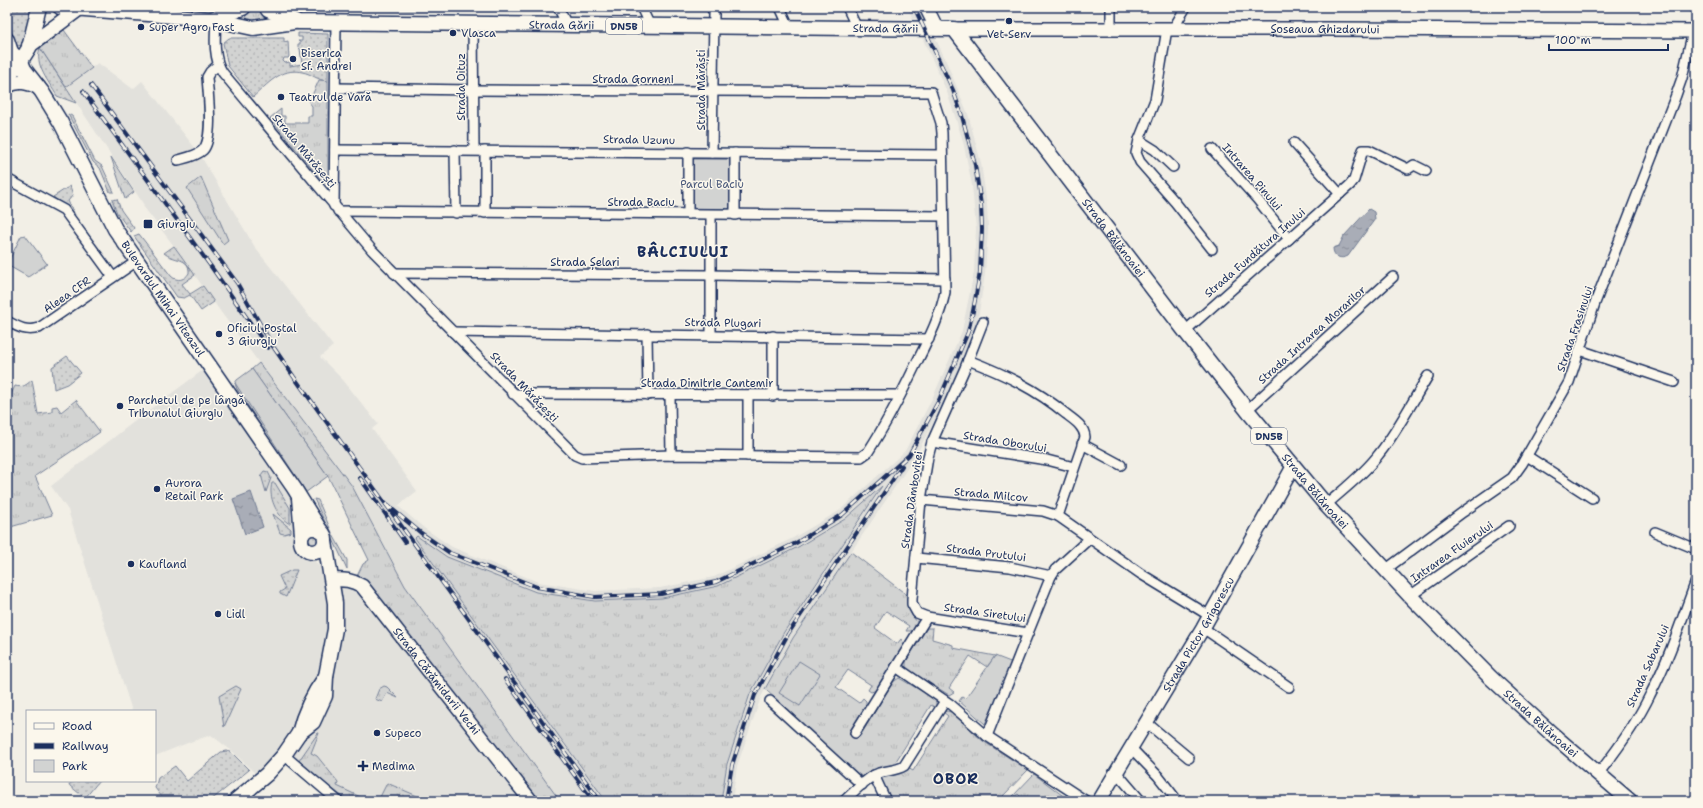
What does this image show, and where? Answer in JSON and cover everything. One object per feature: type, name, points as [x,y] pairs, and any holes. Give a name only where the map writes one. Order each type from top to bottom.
[{"type":"main road","points":[[7,80],[19,59],[25,55],[29,47],[39,7]]},
{"type":"main road","name":"DN5B","points":[[60,7],[122,9],[255,26],[294,22]]},
{"type":"main road","name":"DN5B","points":[[214,20],[243,7]]},
{"type":"main road","name":"DN5B","points":[[243,7],[241,15],[242,19],[255,26]]},
{"type":"main road","points":[[926,7],[937,29]]},
{"type":"main road","points":[[29,47],[80,8]]},
{"type":"main road","name":"DN5B","points":[[255,26],[267,20],[267,9]]},
{"type":"main road","name":"Strada Gării","points":[[267,9],[294,22],[954,29]]},
{"type":"main road","name":"Șoseaua Ghizdarului","points":[[954,29],[1694,31]]},
{"type":"main road","name":"Strada Bălănoaiei","points":[[954,29],[1185,331],[1247,410],[1326,505],[1410,596],[1517,702],[1630,801]]},
{"type":"main road","points":[[7,68],[10,56],[8,43]]},
{"type":"main road","name":"Bulevardul Mihai Viteazul","points":[[8,43],[12,54],[19,59],[24,70],[40,90],[81,161],[115,229],[299,496],[323,536],[335,603],[335,629],[326,676],[316,690],[302,716],[299,733],[284,755],[267,774],[235,801]]},
{"type":"main road","name":"Bulevardul Mihai Viteazul","points":[[29,47],[40,90]]},
{"type":"main road","points":[[7,86],[11,83],[22,81],[40,90]]},
{"type":"main road","name":"Strada Pictor Grigorescu","points":[[1099,801],[1210,616],[1293,466]]},
{"type":"main road","points":[[299,496],[301,539],[303,546],[332,580]]},
{"type":"main road","points":[[302,535],[311,529],[323,536],[319,551],[309,552]]},
{"type":"main road","name":"Strada Cărămidarii Vechi","points":[[332,580],[345,579],[356,582],[362,586],[418,655],[530,801]]},
{"type":"street","points":[[558,7],[566,25]]},
{"type":"street","points":[[642,7],[650,26]]},
{"type":"street","name":"Strada Mărăști","points":[[711,7],[714,13],[712,153]]},
{"type":"street","points":[[780,7],[789,27]]},
{"type":"street","points":[[847,7],[857,28]]},
{"type":"street","points":[[1111,7],[1111,30]]},
{"type":"street","points":[[1186,7],[1170,29],[1155,100],[1136,150],[1137,158],[1140,162],[1175,202],[1212,249]]},
{"type":"street","name":"Strada Mărășești","points":[[214,20],[218,65],[222,73],[372,250],[571,453],[578,457],[671,455],[861,457],[865,455],[871,447],[900,396],[928,339]]},
{"type":"street","points":[[336,22],[336,209]]},
{"type":"street","name":"Strada Oituz","points":[[473,23],[474,150]]},
{"type":"street","name":"Strada Frasinului","points":[[1385,570],[1463,512],[1512,478],[1527,456],[1569,382],[1625,224],[1682,78],[1694,31]]},
{"type":"street","points":[[178,160],[194,156],[201,152],[208,141],[207,77],[218,65]]},
{"type":"street","name":"Strada Gorneni","points":[[336,88],[931,92],[941,122],[942,155]]},
{"type":"street","points":[[1139,140],[1155,150],[1173,167]]},
{"type":"street","points":[[1294,143],[1340,194]]},
{"type":"street","name":"Intrarea Pinului","points":[[1212,148],[1257,199],[1289,239]]},
{"type":"street","name":"Strada Uzunu","points":[[335,150],[942,155]]},
{"type":"street","points":[[455,150],[456,213]]},
{"type":"street","name":"Strada Fundătura Inului","points":[[1185,331],[1350,185],[1354,180],[1362,152],[1368,150],[1408,169],[1414,165],[1426,170]]},
{"type":"street","points":[[485,151],[485,213]]},
{"type":"street","points":[[688,152],[688,214]]},
{"type":"street","points":[[735,153],[735,215]]},
{"type":"street","points":[[928,339],[943,304],[945,292],[942,155]]},
{"type":"street","points":[[7,180],[64,210],[113,277]]},
{"type":"street","name":"Strada Baciu","points":[[336,209],[456,213],[943,216]]},
{"type":"street","points":[[710,335],[711,215]]},
{"type":"street","name":"Aleea CFR","points":[[7,321],[24,330],[31,331],[40,328],[137,261]]},
{"type":"street","name":"Strada Șelari","points":[[394,272],[945,279]]},
{"type":"street","name":"Strada Intrarea Morarilor","points":[[1247,410],[1393,277]]},
{"type":"street","name":"Strada Dâmboviței","points":[[927,617],[917,613],[912,604],[921,500],[926,468],[932,442],[983,322]]},
{"type":"street","name":"Strada Plugari","points":[[453,332],[928,339]]},
{"type":"street","points":[[648,334],[648,395]]},
{"type":"street","points":[[773,336],[773,396]]},
{"type":"street","points":[[1580,350],[1674,382]]},
{"type":"street","points":[[968,360],[1021,382],[1058,407],[1082,428],[1085,437],[1058,516],[1141,574],[1210,616]]},
{"type":"street","points":[[1326,505],[1379,455],[1428,376]]},
{"type":"street","name":"Strada Dimitrie Cantemir","points":[[513,394],[900,396]]},
{"type":"street","points":[[670,396],[671,455]]},
{"type":"street","points":[[748,396],[748,456]]},
{"type":"street","name":"Strada Oborului","points":[[932,442],[1041,459],[1074,467]]},
{"type":"street","points":[[1082,444],[1121,465]]},
{"type":"street","points":[[1527,456],[1592,498]]},
{"type":"street","name":"Strada Milcov","points":[[921,500],[1043,512],[1058,516]]},
{"type":"street","name":"Intrarea Fluierului","points":[[1410,596],[1509,526]]},
{"type":"street","points":[[1655,532],[1696,549]]},
{"type":"street","points":[[1051,576],[1055,570],[1089,539]]},
{"type":"street","name":"Strada Prutului","points":[[916,558],[1010,567],[1051,576]]},
{"type":"street","name":"Strada Siretului","points":[[927,617],[1028,633],[1051,576]]},
{"type":"street","name":"Strada Sabarului","points":[[1598,774],[1624,740],[1651,694],[1670,651],[1696,581]]},
{"type":"street","points":[[855,733],[927,617]]},
{"type":"street","points":[[1203,628],[1289,687]]},
{"type":"street","points":[[986,736],[1028,633]]},
{"type":"street","points":[[896,668],[946,701],[986,736],[1086,801]]},
{"type":"street","points":[[770,701],[862,785]]},
{"type":"street","points":[[844,801],[874,776],[881,772],[898,770],[904,766],[946,701]]},
{"type":"street","points":[[1147,723],[1189,758]]},
{"type":"street","points":[[1131,748],[1158,776],[1176,799]]},
{"type":"street","points":[[284,755],[338,801]]},
{"type":"street","points":[[1116,772],[1141,801]]},
{"type":"street","points":[[874,776],[886,801]]},
{"type":"shaded area","points":[[907,7],[921,7],[927,19],[913,19]]},
{"type":"shaded area","points":[[921,35],[934,35],[968,114],[981,163],[987,205],[988,229],[985,274],[974,333],[944,402],[915,457],[793,638],[761,697],[737,766],[732,801],[560,801],[405,586],[352,486],[143,206],[144,205],[66,87],[98,63],[133,89],[142,81],[199,153],[256,249],[333,346],[320,357],[343,380],[378,424],[372,429],[417,491],[398,506],[424,528],[452,547],[538,582],[595,591],[660,588],[714,577],[793,538],[839,511],[905,451],[933,397],[962,331],[974,272],[976,229],[972,185],[963,141],[947,92]]},
{"type":"shaded area","points":[[210,365],[298,496],[302,547],[332,580],[350,580],[531,801],[338,801],[284,755],[260,778],[232,751],[211,735],[156,756],[156,710],[132,710],[68,510],[51,486]]},
{"type":"green space","points":[[255,5],[261,8],[264,14],[261,20],[255,23],[249,20],[246,14],[249,8]]},
{"type":"green space","points":[[7,7],[34,7],[23,45],[17,46],[14,42]]},
{"type":"green space","points":[[280,7],[554,7],[556,11],[343,9]]},
{"type":"green space","points":[[64,30],[92,68],[66,87],[40,48]]},
{"type":"green space","points":[[298,33],[328,34],[328,81],[302,72],[287,72],[269,82],[253,97],[228,66],[223,43],[229,38],[284,38],[284,42],[288,41],[289,58],[284,58],[283,61],[285,63],[290,62],[290,66],[302,64],[300,49],[298,47],[300,42],[298,41],[302,41],[302,37],[298,37]]},
{"type":"green space","points":[[40,48],[76,103],[57,96],[43,73],[39,61]]},
{"type":"green space","points":[[319,80],[328,81],[328,181],[323,182],[270,118],[281,109],[281,116],[285,116],[285,123],[308,123],[308,116],[312,116],[312,106],[309,102]]},
{"type":"green space","points":[[68,114],[72,116],[95,161],[102,166],[114,192],[110,192],[100,168],[93,162]]},
{"type":"green space","points":[[111,157],[134,192],[125,199]]},
{"type":"green space","name":"Parcul Baciu","points":[[693,159],[731,159],[731,209],[693,209]]},
{"type":"green space","points":[[201,177],[228,240],[223,244],[187,188]]},
{"type":"green space","points":[[70,186],[73,195],[68,201],[75,215],[53,197]]},
{"type":"green space","points":[[117,199],[121,210],[134,228],[131,232],[117,213],[112,200]]},
{"type":"green space","points":[[139,234],[171,276],[178,280],[185,277],[189,273],[189,268],[184,262],[164,253],[174,246],[195,275],[182,284],[190,294],[203,286],[214,302],[201,311],[190,295],[184,298],[177,297],[134,236]]},
{"type":"green space","points":[[25,235],[47,264],[28,277],[7,265],[21,236]]},
{"type":"green space","points":[[67,356],[81,373],[67,384],[54,389],[52,367]]},
{"type":"green space","points":[[259,363],[352,486],[405,586],[560,801],[540,801],[368,585],[357,576],[363,564],[369,560],[328,476],[252,369]]},
{"type":"green space","points":[[252,369],[328,476],[305,493],[237,389],[235,383],[237,380]]},
{"type":"green space","points":[[32,380],[38,414],[52,412],[52,407],[57,406],[61,412],[76,400],[100,432],[35,476],[52,515],[7,528],[7,403],[15,386],[24,386]]},
{"type":"green space","points":[[235,383],[306,492],[305,493],[237,389]]},
{"type":"green space","points":[[264,471],[268,472],[271,478],[266,492],[261,475]]},
{"type":"green space","points":[[272,483],[275,483],[290,508],[290,523],[288,523],[280,515],[274,505],[271,494]]},
{"type":"green space","points":[[882,486],[784,632],[750,694],[727,764],[721,801],[606,801],[415,538],[417,536],[447,557],[536,592],[595,601],[662,598],[718,586],[798,547],[845,519]]},
{"type":"green space","points":[[314,499],[318,500],[332,533],[347,560],[347,569]]},
{"type":"green space","points":[[273,514],[291,529],[291,532],[284,534],[280,533]]},
{"type":"green space","points":[[313,534],[317,536],[319,540],[317,544],[313,546],[309,544],[307,540],[309,536]]},
{"type":"green space","points":[[851,552],[907,595],[910,611],[919,624],[914,631],[906,631],[909,626],[886,611],[875,628],[897,644],[901,639],[905,645],[877,690],[871,692],[868,690],[871,685],[848,670],[836,687],[859,703],[863,698],[866,701],[866,705],[851,730],[860,736],[893,682],[899,678],[936,700],[936,708],[931,705],[896,761],[900,764],[862,780],[765,689],[793,638]]},
{"type":"green space","points":[[292,570],[297,570],[286,597],[280,594],[280,592],[285,589],[279,576]]},
{"type":"green space","points":[[927,628],[933,628],[932,639],[953,645],[953,648],[995,656],[987,667],[970,656],[949,688],[954,692],[949,695],[906,667],[906,661]]},
{"type":"green space","points":[[995,656],[1013,663],[985,724],[959,701],[962,697],[965,699]]},
{"type":"green space","points":[[799,661],[820,674],[800,706],[779,693]]},
{"type":"green space","points":[[236,686],[241,689],[224,727],[219,696]]},
{"type":"green space","points":[[384,686],[398,698],[387,693],[382,702],[375,699],[379,689]]},
{"type":"green space","points":[[943,712],[951,712],[983,741],[1028,770],[1003,796],[1007,801],[889,801],[879,778],[902,772],[908,768],[913,771],[948,716]]},
{"type":"green space","points":[[318,733],[311,753],[317,756],[338,782],[337,786],[369,801],[347,800],[301,765],[299,762],[300,759]]},
{"type":"green space","points":[[221,752],[231,752],[249,770],[210,801],[165,801],[155,788],[158,778],[175,766],[187,781]]},
{"type":"green space","points":[[1034,774],[1070,801],[1025,801],[1018,794],[1014,797],[1013,796]]},
{"type":"green space","points":[[74,782],[98,782],[85,798],[69,784]]},
{"type":"green space","points":[[387,783],[429,801],[378,801]]},
{"type":"water","points":[[1369,209],[1374,212],[1375,219],[1348,256],[1340,258],[1336,256],[1333,248],[1339,246],[1344,236]]},
{"type":"water","points":[[251,492],[263,527],[245,534],[233,499]]},
{"type":"railway","points":[[386,504],[421,533],[450,553],[537,587],[595,597],[661,594],[716,582],[796,543],[842,515],[909,455],[939,400],[968,332],[980,272],[982,229],[981,205],[975,165],[962,116],[953,90],[914,7]]},
{"type":"railway","points":[[91,85],[237,283],[272,345],[294,377],[600,801]]},
{"type":"railway","points":[[83,91],[212,268],[268,348]]},
{"type":"railway","points":[[726,801],[732,765],[755,695],[788,634],[902,466]]},
{"type":"railway","points":[[360,478],[405,542]]},
{"type":"railway","points":[[505,679],[593,801]]},
{"type":"place","name":"Vet Serv","points":[[1009,21]]},
{"type":"place","name":"Super Agro Fast","points":[[141,27]]},
{"type":"place","name":"Vlasca","points":[[453,33]]},
{"type":"place","name":"Biserica Sf. Andrei","points":[[293,59]]},
{"type":"place","name":"Teatrul de Vară","points":[[281,97]]},
{"type":"place","name":"Giurgiu","points":[[148,224]]},
{"type":"place","name":"Oficiul Poștal 3 Giurgiu","points":[[219,334]]},
{"type":"place","name":"Parchetul de pe lângă Tribunalul Giurgiu","points":[[120,406]]},
{"type":"place","name":"Aurora Retail Park","points":[[157,489]]},
{"type":"place","name":"Kaufland","points":[[131,564]]},
{"type":"place","name":"Lidl","points":[[218,614]]},
{"type":"place","name":"Supeco","points":[[377,733]]},
{"type":"place","name":"Medima","points":[[363,766]]},
{"type":"district","name":"BÂLCIULUI","points":[[683,252]]},
{"type":"district","name":"OBOR","points":[[956,779]]}]
